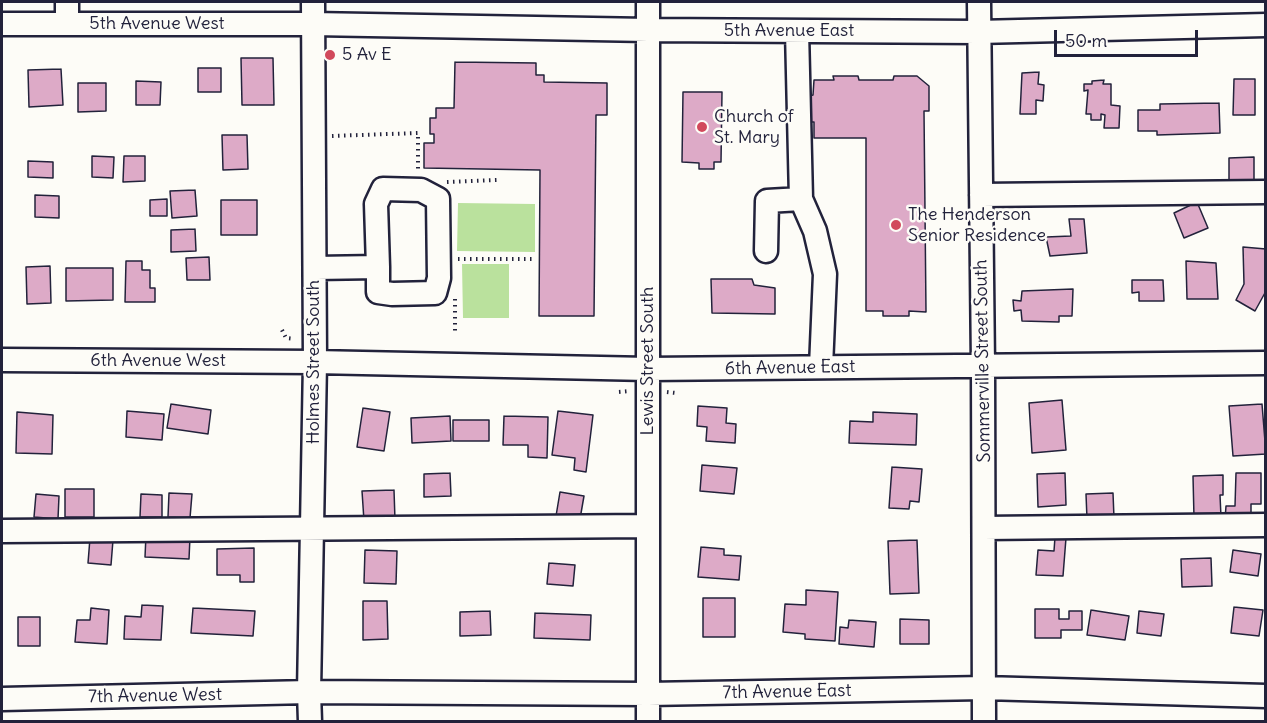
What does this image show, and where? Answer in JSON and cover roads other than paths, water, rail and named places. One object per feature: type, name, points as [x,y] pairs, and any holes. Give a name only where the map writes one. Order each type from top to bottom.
[{"type":"street","points":[[67,2],[67,24]]},
{"type":"street","name":"Holmes Street South","points":[[310,722],[315,362],[313,2]]},
{"type":"street","name":"Lewis Street South","points":[[648,2],[648,722]]},
{"type":"street","name":"Sommerville Street South","points":[[979,2],[984,722]]},
{"type":"street","name":"5th Avenue West","points":[[2,24],[313,24]]},
{"type":"street","name":"5th Avenue East","points":[[313,24],[648,30],[978,32],[1266,25]]},
{"type":"street","points":[[797,31],[801,200],[815,231],[825,274],[821,367]]},
{"type":"street","points":[[383,189],[421,190],[438,199],[439,278],[435,293],[378,292],[378,267],[376,204],[383,189]]},
{"type":"street","points":[[981,195],[1266,192]]},
{"type":"street","points":[[766,251],[767,201],[801,200]]},
{"type":"street","points":[[315,268],[378,267]]},
{"type":"street","name":"6th Avenue West","points":[[2,360],[315,362]]},
{"type":"street","name":"6th Avenue East","points":[[315,362],[648,369],[1266,363]]},
{"type":"street","points":[[984,528],[1266,525]]},
{"type":"street","points":[[2,531],[648,526]]},
{"type":"street","name":"7th Avenue East","points":[[309,692],[648,694],[984,688],[1266,696]]},
{"type":"street","name":"7th Avenue West","points":[[2,699],[309,692]]},
{"type":"place","name":"5 Av E","points":[[330,55]]},
{"type":"place","name":"Church of St. Mary","points":[[702,127]]},
{"type":"place","name":"The Henderson Senior Residence","points":[[896,225]]}]
